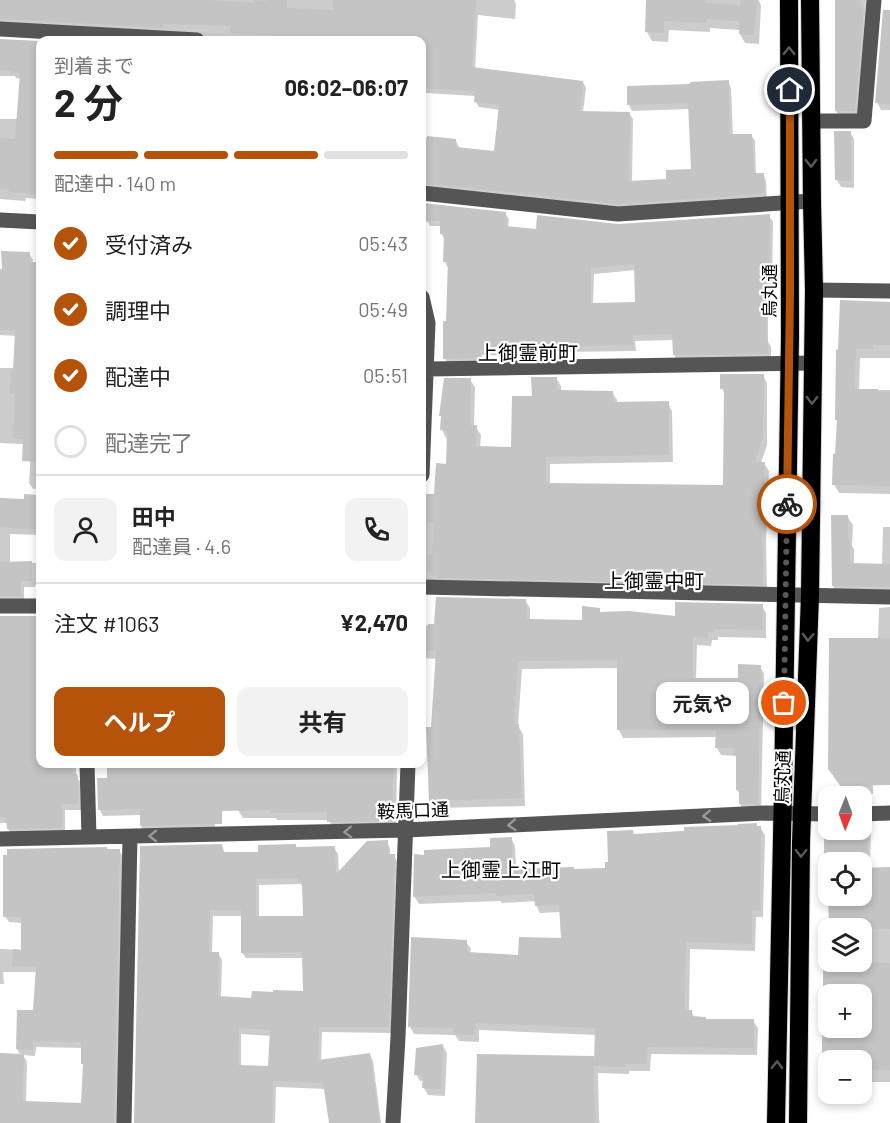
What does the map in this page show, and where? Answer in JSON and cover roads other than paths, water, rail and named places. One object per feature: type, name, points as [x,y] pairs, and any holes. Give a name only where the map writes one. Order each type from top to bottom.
[{"type":"highway","name":"烏丸通","points":[[776,1123],[789,363],[789,0]]},
{"type":"highway","name":"烏丸通","points":[[798,1123],[802,814],[810,595],[814,290],[810,0]]},
{"type":"street","points":[[811,121],[864,120],[874,0]]},
{"type":"street","points":[[0,29],[125,36]]},
{"type":"street","points":[[426,194],[618,214],[812,201]]},
{"type":"street","points":[[0,220],[36,222]]},
{"type":"street","points":[[814,290],[890,291]]},
{"type":"street","points":[[426,314],[428,323],[426,369],[813,363]]},
{"type":"street","points":[[426,587],[890,597]]},
{"type":"street","points":[[0,606],[36,606]]},
{"type":"street","points":[[87,768],[89,837]]},
{"type":"street","points":[[393,1123],[408,768]]},
{"type":"street","points":[[872,814],[890,813]]},
{"type":"street","name":"鞍馬口通","points":[[0,839],[406,830],[818,814]]},
{"type":"street","points":[[124,1123],[130,837]]},
{"type":"place","name":"元気や","points":[[784,703]]},
{"type":"district","name":"上御霊前町","points":[[528,352]]},
{"type":"district","name":"上御霊中町","points":[[654,580]]},
{"type":"district","name":"上御霊上江町","points":[[501,869]]}]
